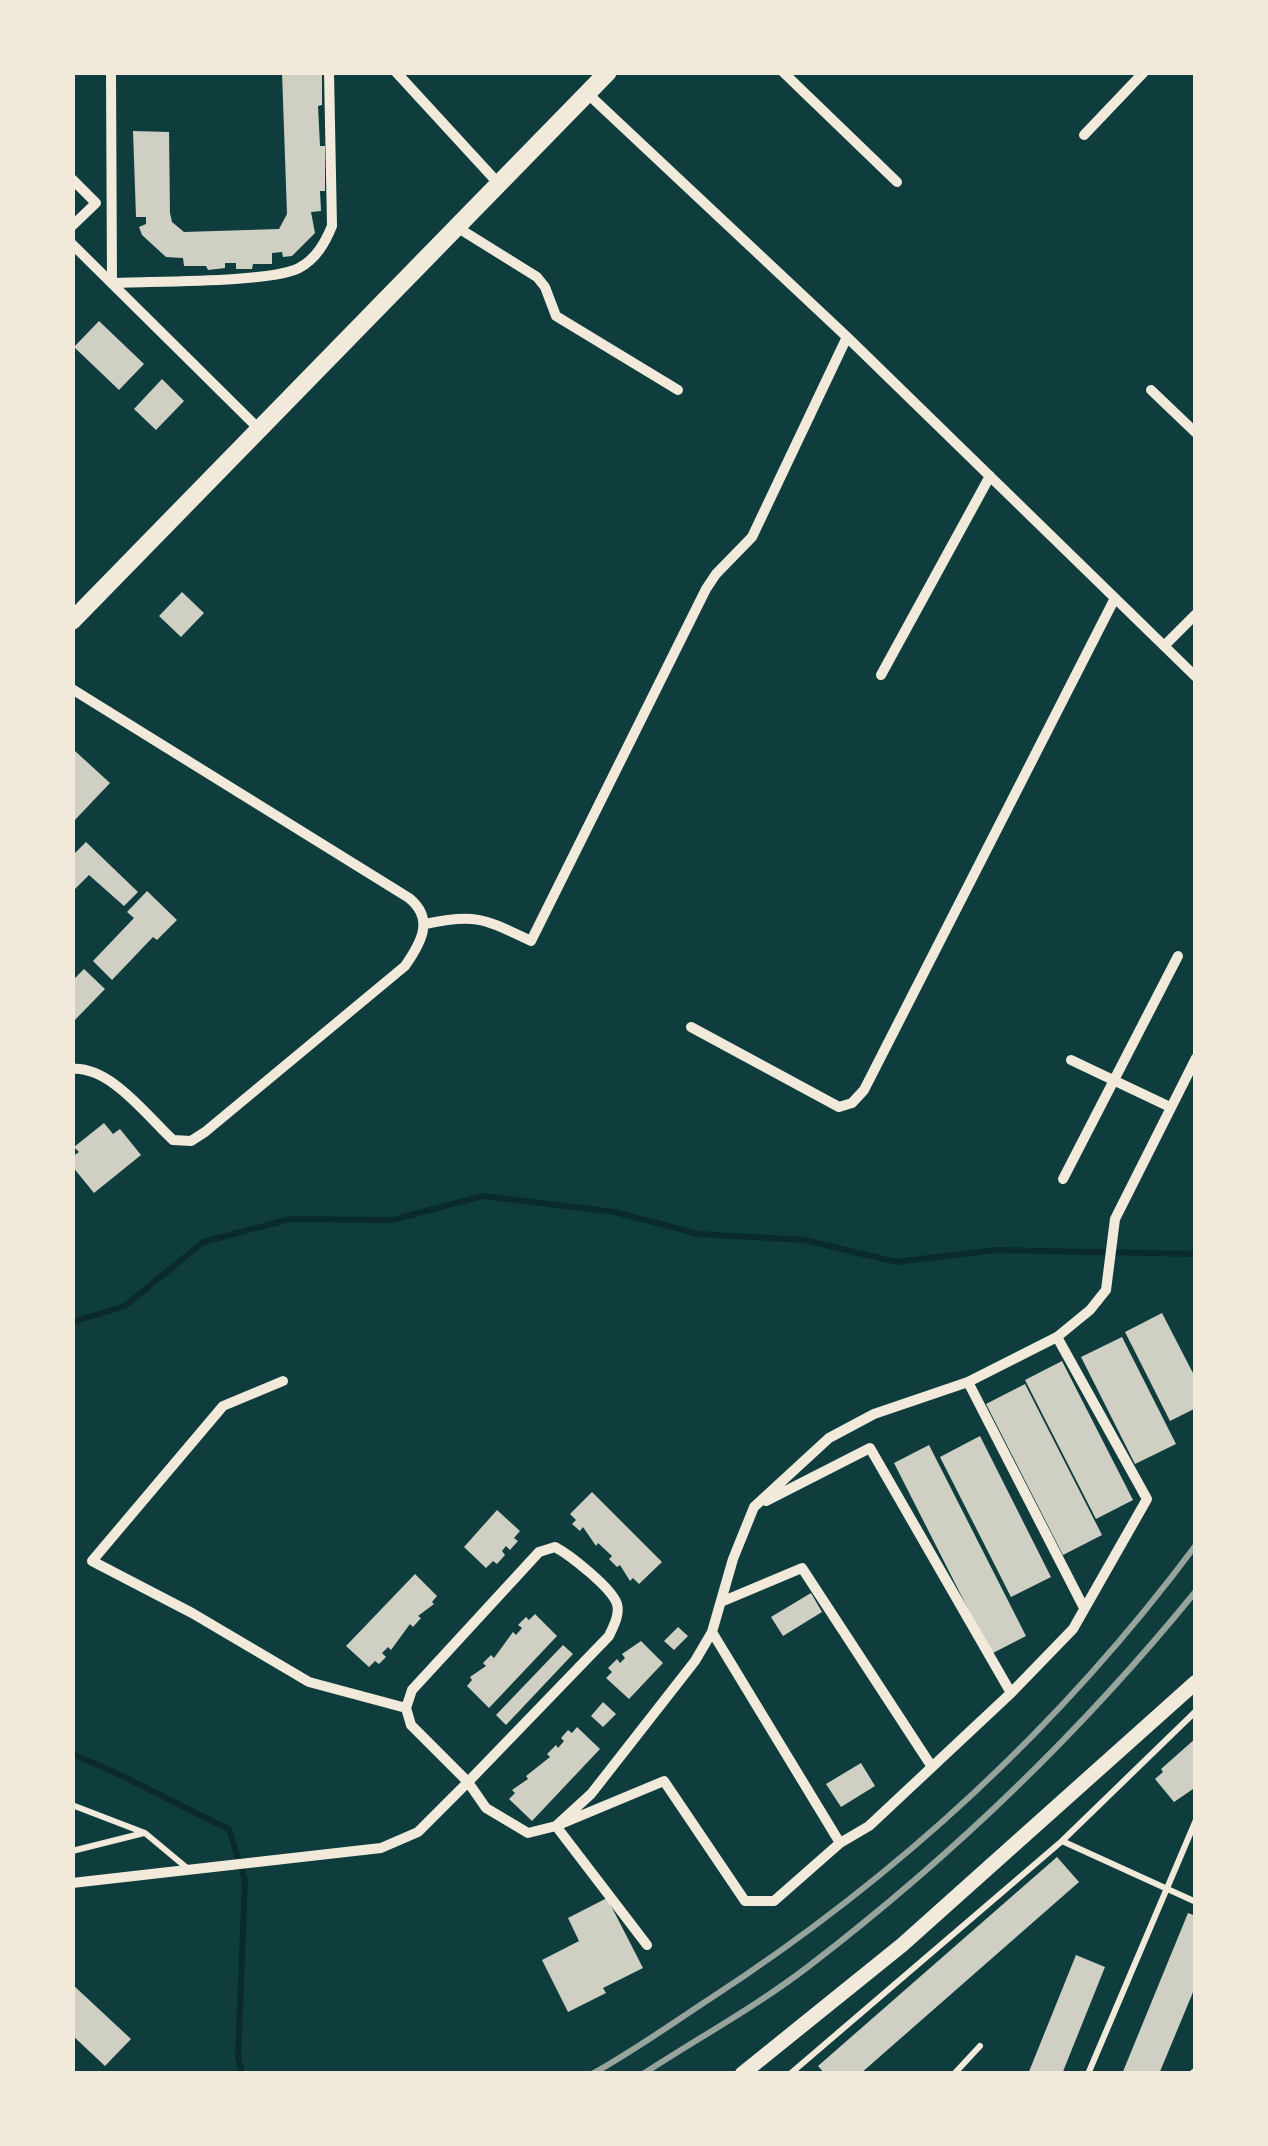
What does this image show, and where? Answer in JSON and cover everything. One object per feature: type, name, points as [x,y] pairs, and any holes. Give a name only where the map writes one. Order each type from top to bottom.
[{"type":"main road","points":[[72,621],[608,72]]},
{"type":"main road","points":[[742,2074],[902,1945],[1196,1682]]},
{"type":"street","points":[[111,72],[112,282]]},
{"type":"street","points":[[112,282],[283,275],[312,259],[332,226],[329,72]]},
{"type":"street","points":[[396,72],[498,183]]},
{"type":"street","points":[[783,72],[897,182]]},
{"type":"street","points":[[1084,135],[1144,72]]},
{"type":"street","points":[[587,94],[848,338],[1196,677]]},
{"type":"street","points":[[72,179],[96,203],[72,226]]},
{"type":"street","points":[[455,226],[537,277],[556,316],[678,390]]},
{"type":"street","points":[[72,244],[259,429]]},
{"type":"street","points":[[425,924],[464,916],[483,918],[532,941],[706,589],[752,536],[848,338]]},
{"type":"street","points":[[1152,390],[1196,433]]},
{"type":"street","points":[[881,675],[990,476]]},
{"type":"street","points":[[691,1027],[839,1107],[852,1103],[864,1090],[1115,598]]},
{"type":"street","points":[[1164,646],[1196,614]]},
{"type":"street","points":[[72,1070],[87,1068],[103,1074],[172,1140],[190,1141],[405,966],[418,947],[425,924],[420,907],[409,898],[73,690]]},
{"type":"street","points":[[1063,1179],[1178,956]]},
{"type":"street","points":[[556,1826],[591,1794],[695,1661],[712,1632],[754,1507],[829,1438],[874,1414],[968,1382],[1056,1338],[1090,1310],[1106,1290],[1115,1219],[1196,1058]]},
{"type":"street","points":[[1071,1060],[1170,1108]]},
{"type":"street","points":[[72,1883],[381,1848],[401,1842],[429,1822],[468,1782],[609,1636],[617,1604],[568,1554],[555,1547],[539,1552],[412,1690],[406,1708],[411,1726],[468,1782],[486,1808],[528,1833],[556,1826],[664,1781],[745,1902],[774,1901],[840,1843],[870,1826],[1074,1629],[1147,1498],[1056,1338]]},
{"type":"street","points":[[283,1381],[223,1406],[92,1562],[192,1613],[309,1682],[406,1708]]},
{"type":"street","points":[[968,1382],[1084,1608]]},
{"type":"street","points":[[754,1507],[870,1448],[1011,1693]]},
{"type":"street","points":[[720,1602],[802,1568],[932,1767]]},
{"type":"street","points":[[712,1632],[840,1843]]},
{"type":"street","points":[[556,1826],[647,1945]]},
{"type":"lane","points":[[790,2074],[1062,1841],[1196,1711]]},
{"type":"lane","points":[[72,1805],[145,1833],[188,1869]]},
{"type":"lane","points":[[1088,2074],[1196,1820]]},
{"type":"lane","points":[[72,1852],[145,1833]]},
{"type":"lane","points":[[1062,1841],[1196,1902]]},
{"type":"lane","points":[[954,2074],[980,2046]]},
{"type":"building","points":[[282,72],[322,72],[322,105],[318,106],[320,146],[325,146],[325,191],[320,191],[321,211],[311,212],[315,233],[292,256],[272,253],[272,264],[253,264],[252,269],[236,269],[236,263],[225,263],[225,268],[208,270],[206,266],[184,266],[183,258],[166,257],[142,235],[139,227],[146,224],[146,217],[136,217],[133,131],[169,132],[170,213],[172,222],[184,232],[279,229],[287,214]]},
{"type":"building","points":[[99,321],[144,364],[119,390],[74,347]]},
{"type":"building","points":[[162,379],[184,401],[156,430],[134,409]]},
{"type":"building","points":[[182,592],[204,613],[181,637],[159,616]]},
{"type":"building","points":[[75,751],[110,783],[72,823],[72,754]]},
{"type":"building","points":[[86,842],[138,892],[124,906],[89,875],[72,892],[72,856]]},
{"type":"building","points":[[147,891],[177,920],[157,940],[153,937],[112,980],[93,961],[134,918],[127,912]]},
{"type":"building","points":[[84,969],[105,989],[72,1023],[72,981]]},
{"type":"building","points":[[104,1123],[113,1134],[120,1129],[141,1155],[94,1193],[72,1166],[72,1157],[79,1152],[74,1147]]},
{"type":"building","points":[[1162,1313],[1196,1379],[1196,1408],[1170,1421],[1125,1332]]},
{"type":"building","points":[[1122,1337],[1176,1444],[1135,1464],[1081,1357]]},
{"type":"building","points":[[1062,1361],[1133,1500],[1096,1519],[1025,1380]]},
{"type":"building","points":[[1025,1384],[1102,1535],[1063,1555],[986,1404]]},
{"type":"building","points":[[980,1436],[1051,1577],[1011,1597],[940,1457]]},
{"type":"building","points":[[929,1445],[1026,1636],[991,1654],[894,1463]]},
{"type":"building","points":[[592,1492],[662,1562],[639,1584],[633,1578],[630,1581],[583,1527],[580,1531],[572,1524],[576,1520],[570,1514]]},
{"type":"building","points":[[497,1510],[520,1531],[510,1550],[506,1546],[502,1551],[505,1555],[497,1564],[493,1561],[486,1568],[464,1547]]},
{"type":"building","points":[[415,1574],[437,1596],[434,1604],[418,1616],[421,1618],[413,1627],[410,1624],[391,1650],[388,1647],[382,1653],[386,1657],[379,1664],[375,1661],[369,1667],[346,1646]]},
{"type":"building","points":[[811,1593],[822,1612],[783,1636],[771,1617]]},
{"type":"building","points":[[535,1614],[557,1636],[489,1708],[467,1686],[470,1677],[486,1666],[483,1663],[491,1655],[494,1658],[513,1632],[516,1635],[522,1628],[518,1625],[526,1617],[529,1620]]},
{"type":"building","points":[[678,1627],[688,1636],[674,1650],[664,1641]]},
{"type":"building","points":[[641,1641],[663,1663],[629,1699],[606,1678],[612,1672],[608,1668],[617,1659],[620,1663],[625,1658],[622,1654]]},
{"type":"building","points":[[563,1645],[573,1654],[506,1725],[496,1715]]},
{"type":"building","points":[[603,1702],[616,1714],[603,1727],[591,1716]]},
{"type":"building","points":[[577,1727],[600,1749],[532,1821],[509,1799],[515,1793],[512,1790],[550,1757],[547,1754],[556,1745],[558,1748],[568,1730],[572,1733]]},
{"type":"building","points":[[1196,1738],[1196,1787],[1174,1802],[1155,1779]]},
{"type":"building","points":[[861,1763],[875,1786],[841,1807],[826,1784]]},
{"type":"building","points":[[1057,1857],[1079,1882],[860,2074],[825,2074],[818,2066]]},
{"type":"building","points":[[607,1898],[643,1968],[568,2012],[542,1960],[579,1941],[568,1918]]},
{"type":"building","points":[[1188,1913],[1196,1916],[1196,1985],[1159,2074],[1122,2074]]},
{"type":"building","points":[[1076,1955],[1105,1967],[1062,2074],[1028,2074]]},
{"type":"building","points":[[72,1984],[131,2039],[105,2066],[72,2035]]},
{"type":"waterway","points":[[72,1322],[125,1306],[203,1242],[290,1219],[392,1220],[483,1196],[615,1212],[698,1234],[805,1240],[896,1262],[996,1250],[1196,1254]]},
{"type":"waterway","points":[[72,1754],[229,1829],[245,1880],[238,2057],[242,2074]]},
{"type":"railway","points":[[592,2074],[777,1953],[845,1903],[972,1795],[1089,1675],[1196,1545]]},
{"type":"railway","points":[[643,2074],[789,1981],[913,1881],[1061,1742],[1196,1591]]}]
